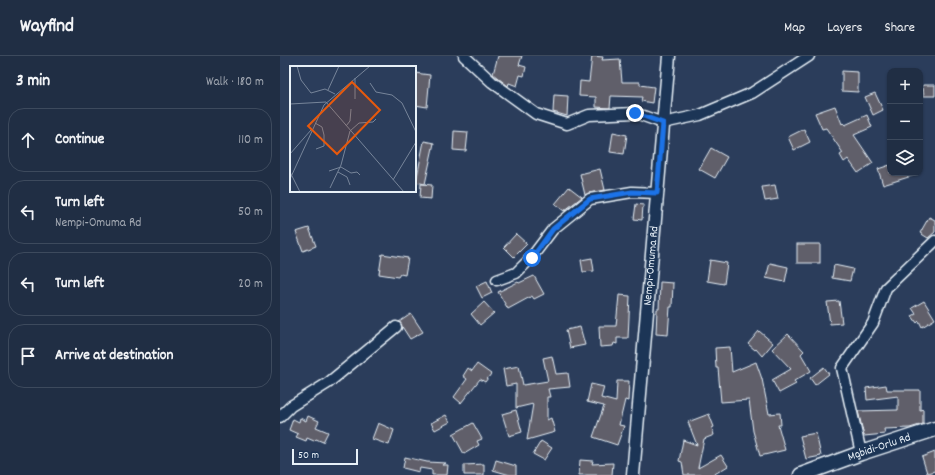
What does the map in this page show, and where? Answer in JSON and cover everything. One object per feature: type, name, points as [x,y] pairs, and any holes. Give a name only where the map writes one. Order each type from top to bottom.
[{"type":"main road","name":"Mgbidi-Orlu Rd","points":[[801,475],[861,453],[935,429]]},
{"type":"street","points":[[464,56],[492,82],[536,114],[566,124],[589,115],[635,113],[663,123],[700,115],[752,93],[809,56]]},
{"type":"street","name":"Nempi-Omuma Rd","points":[[633,475],[669,56]]},
{"type":"street","points":[[497,280],[516,273],[532,258],[553,229],[590,199],[632,192],[657,193]]},
{"type":"street","points":[[861,453],[842,368],[873,323],[886,288],[935,241]]},
{"type":"street","points":[[280,416],[291,406],[328,383],[396,327]]},
{"type":"building","points":[[498,56],[522,56],[519,65],[526,67],[524,76],[520,75],[517,86],[509,83],[508,86],[493,74]]},
{"type":"building","points":[[592,56],[603,57],[602,60],[620,59],[622,82],[640,82],[640,85],[654,87],[652,103],[641,101],[642,97],[611,96],[610,108],[596,107],[596,97],[579,96],[580,81],[589,82]]},
{"type":"building","points":[[842,71],[858,72],[858,92],[842,91]]},
{"type":"building","points":[[416,73],[430,75],[427,107],[416,105]]},
{"type":"building","points":[[923,85],[935,85],[935,96],[924,96]]},
{"type":"building","points":[[875,93],[883,110],[873,115],[865,97]]},
{"type":"building","points":[[554,95],[568,96],[567,116],[553,112]]},
{"type":"building","points":[[835,106],[842,124],[843,123],[845,125],[867,115],[872,127],[854,135],[873,163],[858,173],[848,159],[844,162],[840,155],[843,153],[826,128],[822,129],[815,113]]},
{"type":"building","points":[[804,129],[810,142],[794,150],[788,137]]},
{"type":"building","points":[[454,131],[468,132],[466,151],[453,150]]},
{"type":"building","points":[[613,132],[627,135],[624,154],[610,152]]},
{"type":"building","points":[[424,141],[434,143],[425,184],[416,182]]},
{"type":"building","points":[[711,148],[727,157],[715,178],[699,169]]},
{"type":"building","points":[[887,166],[887,176],[912,176],[883,185],[878,169]]},
{"type":"building","points":[[600,169],[605,190],[585,195],[580,174]]},
{"type":"building","points":[[421,184],[432,185],[431,199],[420,198]]},
{"type":"building","points":[[775,185],[778,199],[765,201],[762,187]]},
{"type":"building","points":[[569,187],[582,197],[564,211],[555,204]]},
{"type":"building","points":[[636,204],[643,205],[642,220],[634,219]]},
{"type":"building","points":[[929,217],[935,220],[935,232],[928,238],[920,233]]},
{"type":"building","points":[[309,228],[316,246],[303,251],[296,232]]},
{"type":"building","points":[[516,234],[527,244],[514,257],[504,247]]},
{"type":"building","points":[[797,244],[820,244],[820,263],[797,263]]},
{"type":"building","points":[[382,254],[408,258],[405,275],[400,274],[398,277],[379,274]]},
{"type":"building","points":[[592,258],[594,271],[583,272],[581,260]]},
{"type":"building","points":[[710,260],[727,263],[724,284],[707,281]]},
{"type":"building","points":[[770,263],[788,267],[785,282],[766,278]]},
{"type":"building","points":[[834,265],[853,269],[850,281],[832,278]]},
{"type":"building","points":[[534,276],[544,294],[534,299],[532,296],[508,309],[498,292]]},
{"type":"building","points":[[487,281],[492,293],[482,298],[476,286]]},
{"type":"building","points":[[660,282],[673,283],[672,307],[670,307],[668,335],[656,334]]},
{"type":"building","points":[[619,295],[630,296],[628,338],[617,338],[617,344],[614,343],[613,346],[600,347],[599,326],[616,326]]},
{"type":"building","points":[[839,301],[842,323],[830,324],[827,302]]},
{"type":"building","points":[[924,301],[935,319],[922,327],[919,321],[917,323],[912,316],[916,314],[912,308]]},
{"type":"building","points":[[484,302],[494,313],[480,325],[471,314]]},
{"type":"building","points":[[411,314],[423,332],[410,339],[399,322]]},
{"type":"building","points":[[580,327],[585,345],[570,348],[566,330]]},
{"type":"building","points":[[759,331],[773,343],[762,356],[756,349],[755,350],[748,344]]},
{"type":"building","points":[[788,334],[804,351],[801,354],[811,371],[794,381],[796,384],[779,393],[772,380],[791,369],[772,349]]},
{"type":"building","points":[[730,347],[732,372],[756,362],[762,379],[769,414],[780,413],[781,425],[778,425],[785,450],[760,456],[753,431],[749,400],[721,402],[718,368],[716,368],[715,348]]},
{"type":"building","points":[[552,356],[556,374],[568,373],[570,387],[548,389],[550,397],[547,397],[547,420],[551,418],[555,432],[527,440],[533,404],[516,408],[516,384],[506,386],[503,369],[519,366],[523,385],[548,381],[543,358]]},
{"type":"building","points":[[477,364],[491,374],[485,382],[480,379],[461,403],[454,397],[467,379],[463,376],[468,368],[472,371]]},
{"type":"building","points":[[824,367],[829,374],[815,385],[810,378]]},
{"type":"building","points":[[617,381],[629,381],[628,401],[625,400],[619,425],[624,426],[617,445],[593,437],[604,406],[587,402],[591,384],[604,387],[601,398],[616,402]]},
{"type":"building","points":[[886,385],[887,390],[920,390],[920,410],[923,409],[923,424],[910,428],[884,429],[885,434],[864,436],[858,411],[898,410],[898,396],[867,400],[866,388]]},
{"type":"building","points":[[516,410],[522,432],[509,436],[502,414]]},
{"type":"building","points":[[709,414],[714,427],[712,428],[714,435],[704,439],[698,468],[721,455],[728,466],[713,475],[684,475],[682,462],[679,461],[683,440],[697,445],[688,422]]},
{"type":"building","points":[[446,415],[450,422],[435,430],[431,423]]},
{"type":"building","points":[[308,416],[319,421],[316,427],[328,432],[323,442],[316,439],[314,441],[307,438],[306,441],[296,437],[298,434],[289,430],[293,419],[299,422],[300,418],[306,421]]},
{"type":"building","points":[[378,423],[394,430],[389,445],[372,439]]},
{"type":"building","points":[[473,423],[482,439],[477,441],[479,445],[464,454],[453,434]]},
{"type":"building","points":[[816,433],[821,456],[806,459],[800,436]]},
{"type":"building","points":[[541,441],[552,448],[544,460],[533,454]]},
{"type":"building","points":[[935,452],[935,471],[927,473],[922,457]]},
{"type":"building","points":[[405,457],[427,462],[446,463],[442,465],[448,465],[447,475],[432,475],[432,470],[420,468],[419,472],[403,468]]},
{"type":"building","points":[[496,460],[516,466],[516,475],[510,475],[493,470]]},
{"type":"building","points":[[580,460],[593,461],[592,464],[613,463],[612,475],[579,475]]},
{"type":"building","points":[[484,464],[484,475],[464,475],[464,465]]},
{"type":"route","points":[[532,258],[553,229],[590,199],[632,192],[657,193],[663,123],[635,113]]}]
